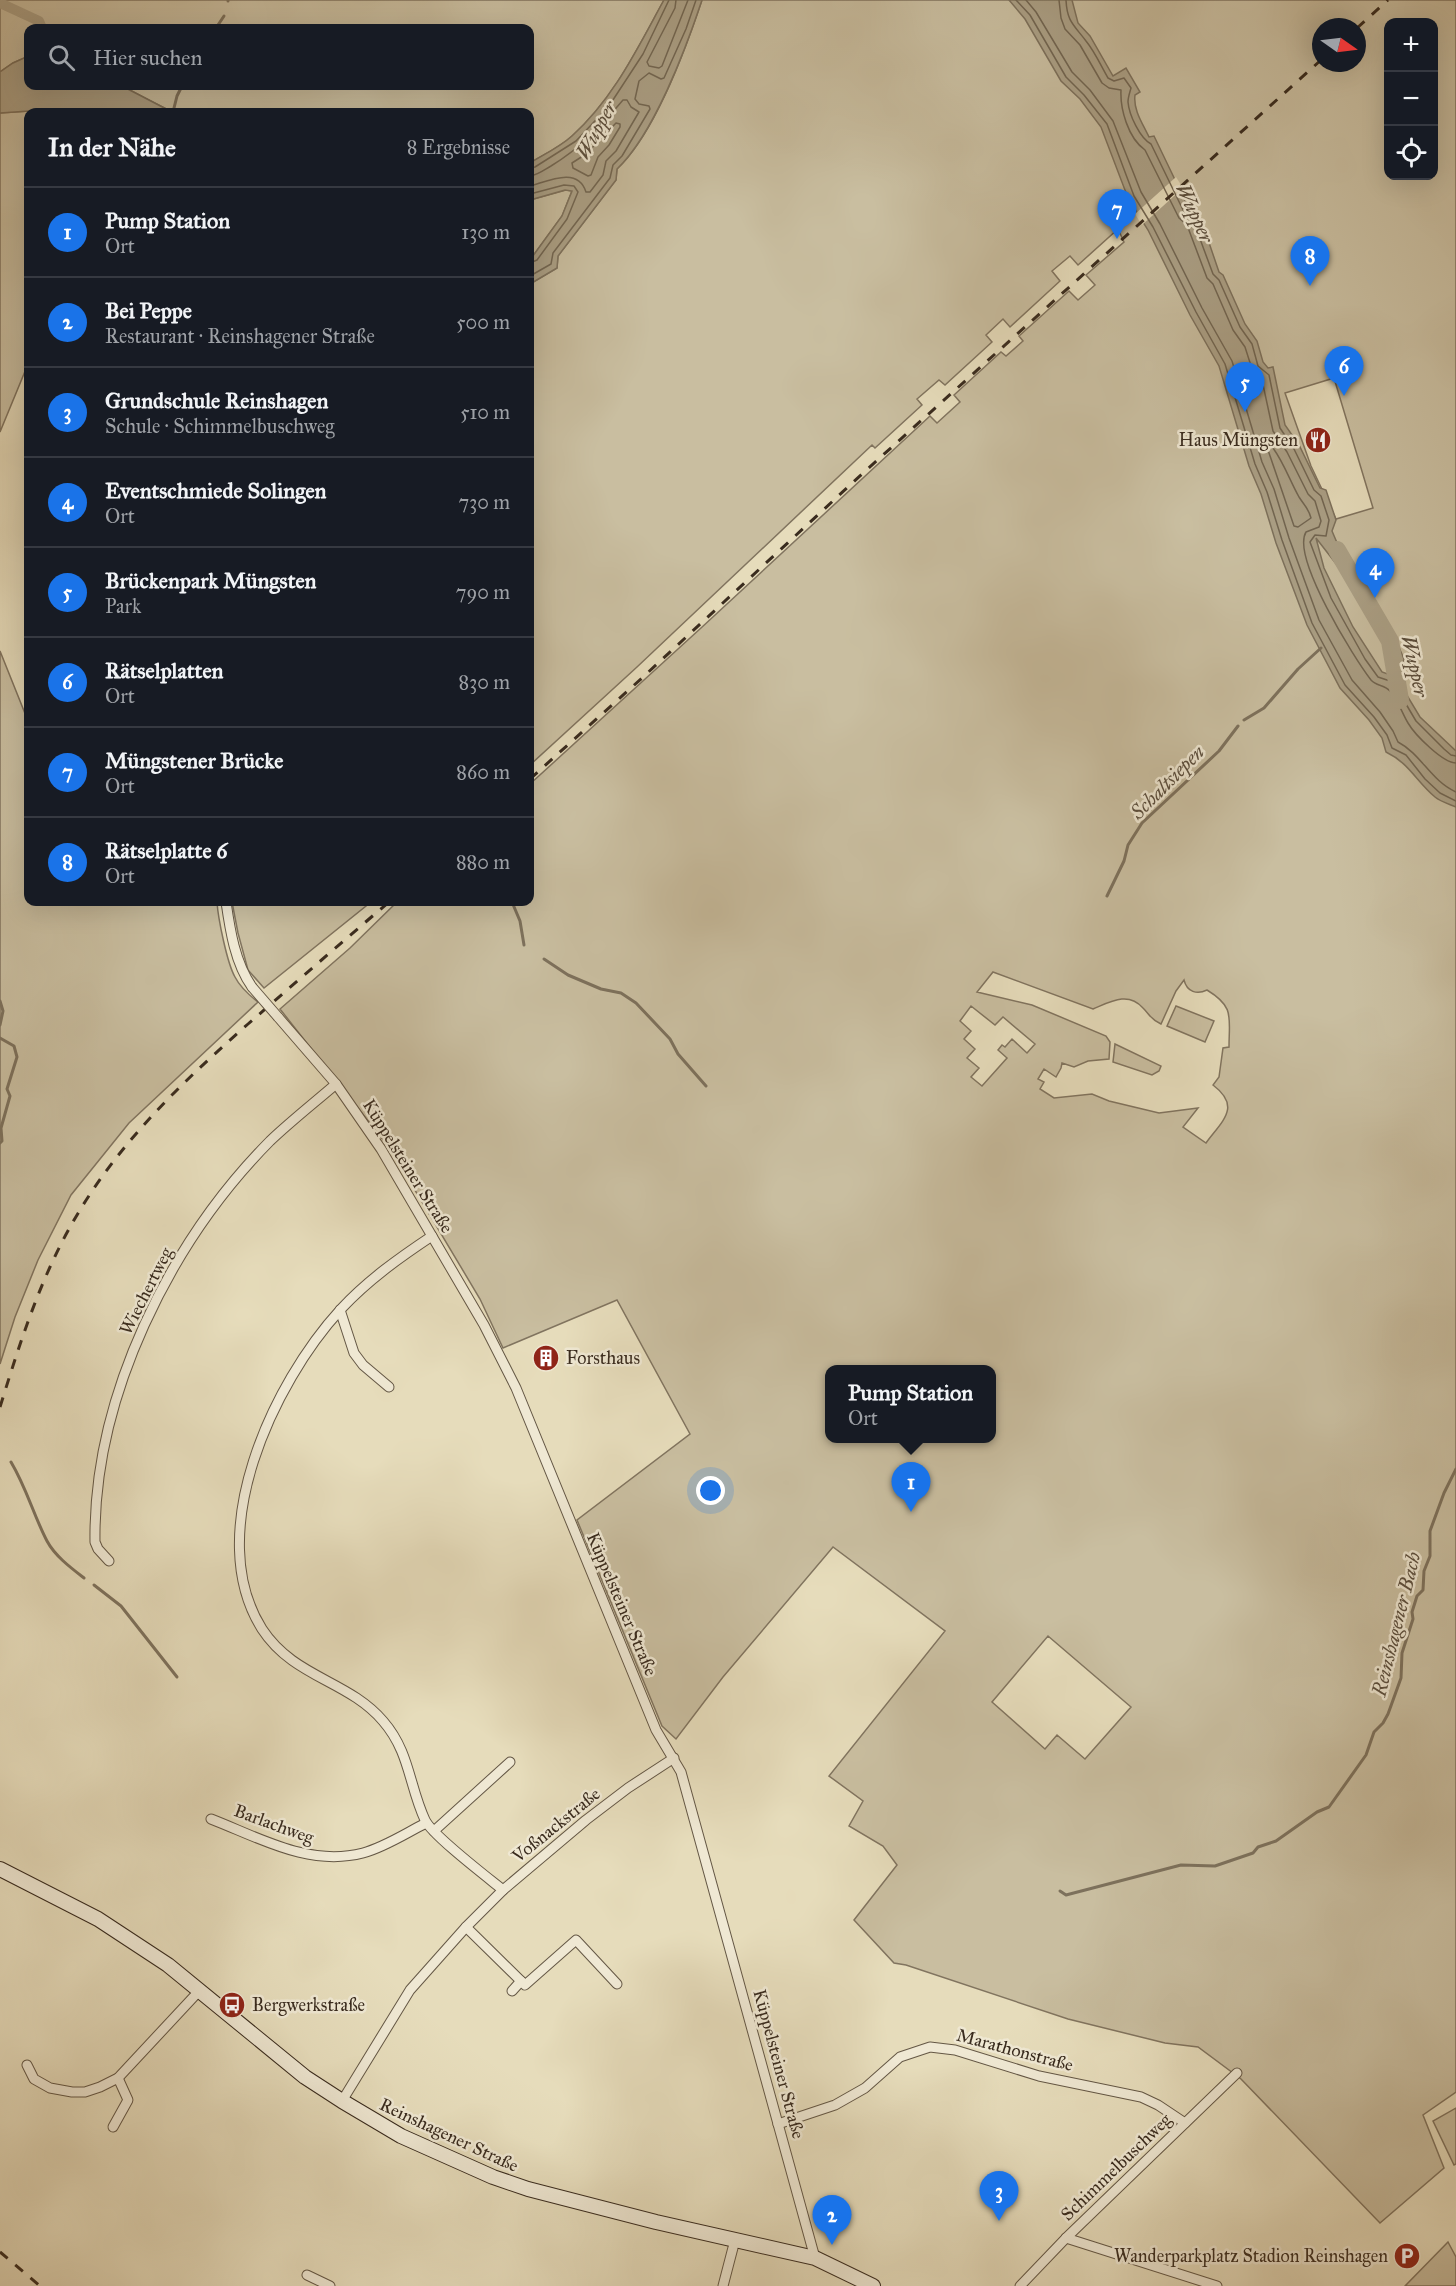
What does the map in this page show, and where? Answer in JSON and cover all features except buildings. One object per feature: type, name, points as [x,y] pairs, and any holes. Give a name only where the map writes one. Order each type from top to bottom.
[{"type":"main road","name":"Reinshagener Straße","points":[[0,1869],[98,1919],[168,1965],[299,2072],[401,2136],[501,2181],[656,2222],[815,2258],[873,2286]]},
{"type":"street","name":"Küppelsteiner Straße","points":[[227,906],[237,952],[246,979],[336,1084],[381,1149],[468,1295],[516,1388],[656,1730],[681,1772],[815,2258]]},
{"type":"street","name":"Wiechertweg","points":[[109,1561],[95,1542],[99,1484],[120,1390],[149,1315],[188,1244],[231,1185],[292,1120],[336,1084]]},
{"type":"street","points":[[432,1236],[382,1270],[340,1310],[301,1359],[278,1399],[253,1464],[244,1502],[241,1541],[243,1572],[249,1605],[263,1630],[277,1648],[294,1664],[362,1700],[394,1735],[403,1752],[426,1823],[503,1890]]},
{"type":"street","points":[[340,1310],[354,1353],[363,1365],[389,1387]]},
{"type":"street","name":"Voßnackstraße","points":[[342,2101],[410,1990],[466,1927],[503,1890],[611,1801],[674,1758]]},
{"type":"street","points":[[434,1831],[510,1762]]},
{"type":"street","name":"Barlachweg","points":[[211,1819],[292,1851],[322,1858],[365,1853],[426,1823]]},
{"type":"street","points":[[466,1927],[525,1985],[576,1940],[617,1984]]},
{"type":"street","points":[[513,1991],[521,1981]]},
{"type":"street","points":[[27,2065],[30,2073],[40,2084],[64,2092],[85,2092],[118,2078],[200,1989]]},
{"type":"street","name":"Marathonstraße","points":[[778,2124],[822,2111],[843,2101],[865,2088],[900,2057],[930,2047],[955,2050],[1039,2076],[1141,2097],[1185,2123]]},
{"type":"street","name":"Schimmelbuschweg","points":[[1020,2286],[1066,2238],[1237,2073]]},
{"type":"street","points":[[113,2127],[128,2100],[118,2078]]},
{"type":"street","points":[[1066,2238],[1203,2284],[1217,2286]]},
{"type":"street","points":[[723,2286],[735,2240]]},
{"type":"street","points":[[307,2275],[330,2286]]},
{"type":"shaded area","points":[[0,0],[664,0],[624,72],[600,106],[567,140],[534,161],[534,108],[164,108],[130,90],[534,90],[534,24],[24,24],[24,58],[0,72]]},
{"type":"shaded area","points":[[702,0],[1456,0],[1456,2092],[1423,2115],[1444,2168],[1380,2223],[1241,2079],[1198,2047],[1165,2043],[1068,2019],[894,1963],[854,1920],[897,1865],[883,1846],[849,1826],[863,1801],[829,1776],[945,1631],[833,1547],[723,1677],[676,1739],[662,1726],[577,1520],[690,1434],[617,1300],[503,1348],[480,1299],[391,1150],[280,1009],[350,948],[393,906],[534,906],[534,780],[930,416],[937,423],[960,402],[954,395],[1001,352],[1006,356],[1023,341],[1019,336],[1069,291],[1078,300],[1095,285],[1086,275],[1124,242],[1118,229],[1078,265],[1070,256],[1052,271],[1060,281],[1010,327],[1003,319],[986,335],[992,342],[945,385],[939,380],[917,399],[922,405],[875,448],[872,445],[534,761],[534,282],[557,268],[558,256],[616,180],[617,169],[644,135],[667,89]],"holes":[[[1334,378],[1373,508],[1336,519],[1311,466],[1285,393]],[[993,972],[1093,1009],[1119,999],[1131,1000],[1161,1024],[1176,991],[1184,980],[1187,987],[1193,991],[1207,990],[1222,1002],[1229,1020],[1229,1047],[1223,1048],[1219,1077],[1213,1085],[1222,1093],[1228,1107],[1223,1121],[1206,1143],[1183,1127],[1198,1108],[1159,1113],[1109,1101],[1092,1094],[1054,1098],[1040,1089],[1044,1082],[1038,1079],[1044,1069],[1056,1077],[1062,1063],[1074,1067],[1088,1061],[1109,1059],[1110,1042],[1106,1036],[1032,1005],[977,992]],[[971,1006],[995,1025],[1003,1017],[1035,1044],[1027,1053],[1012,1039],[1005,1047],[1002,1045],[998,1050],[1007,1058],[982,1086],[971,1077],[979,1068],[967,1058],[975,1049],[964,1039],[971,1031],[960,1021]],[[1048,1636],[1131,1707],[1085,1759],[1057,1735],[1045,1749],[992,1702]]]},
{"type":"shaded area","points":[[24,111],[24,374],[0,432],[0,113]]},
{"type":"shaded area","points":[[566,190],[572,191],[562,216],[534,254],[534,199]]},
{"type":"shaded area","points":[[0,651],[24,711],[24,906],[218,906],[223,940],[232,970],[237,981],[258,1002],[129,1123],[71,1195],[38,1260],[15,1317],[0,1364]]},
{"type":"shaded area","points":[[233,906],[366,906],[264,988],[248,970]]},
{"type":"shaded area","points":[[1176,1006],[1214,1021],[1205,1042],[1167,1026]]},
{"type":"shaded area","points":[[1115,1044],[1161,1066],[1159,1071],[1152,1075],[1113,1062]]},
{"type":"shaded area","points":[[1456,2108],[1456,2164],[1454,2165],[1433,2121]]},
{"type":"shaded area","points":[[1448,2242],[1456,2257],[1456,2286],[1405,2286]]},
{"type":"water","points":[[664,0],[702,0],[667,89],[644,135],[617,169],[616,180],[558,256],[557,268],[534,282],[534,254],[562,216],[572,191],[565,190],[534,199],[534,161],[567,140],[587,121],[600,106],[634,55]]},
{"type":"water","points":[[1009,0],[1072,0],[1078,23],[1090,36],[1113,76],[1126,68],[1140,92],[1135,95],[1135,101],[1141,122],[1149,137],[1154,136],[1190,211],[1197,214],[1219,272],[1223,275],[1245,324],[1257,341],[1263,362],[1268,368],[1273,367],[1285,425],[1299,445],[1320,488],[1326,490],[1336,520],[1332,531],[1349,571],[1344,574],[1316,538],[1324,568],[1353,627],[1382,672],[1396,677],[1420,717],[1456,751],[1456,807],[1435,797],[1401,761],[1386,752],[1382,738],[1340,688],[1307,625],[1276,543],[1261,494],[1249,466],[1219,366],[1190,315],[1148,230],[1128,198],[1101,127],[1080,99],[1061,81],[1025,19]]},
{"type":"water","points":[[24,58],[24,90],[130,90],[164,108],[24,108],[24,111],[0,113],[0,72]]},
{"type":"water","points":[[1393,633],[1404,659],[1401,675],[1390,671],[1381,636]]},
{"type":"pier","points":[[1176,177],[1183,188],[1142,225],[1135,214]]},
{"type":"waterway","points":[[0,3],[39,21],[40,24]]},
{"type":"waterway","points":[[219,24],[224,16]]},
{"type":"waterway","points":[[174,108],[180,90]]},
{"type":"waterway","name":"Wupper","points":[[1337,550],[1390,641],[1400,700]]},
{"type":"waterway","name":"Schaltsiepen","points":[[1244,720],[1264,708],[1298,669],[1321,648]]},
{"type":"waterway","name":"Schaltsiepen","points":[[1107,896],[1124,861],[1128,845],[1142,823],[1219,751],[1238,726]]},
{"type":"waterway","points":[[514,906],[520,921],[524,945]]},
{"type":"waterway","points":[[544,959],[568,975],[601,989],[621,993],[636,1003],[670,1039],[678,1054],[706,1086]]},
{"type":"waterway","points":[[0,1001],[3,1011],[0,1025]]},
{"type":"waterway","points":[[0,1038],[14,1046],[17,1057],[7,1089],[10,1096],[1,1128],[2,1141],[0,1143]]},
{"type":"waterway","points":[[11,1462],[50,1546],[84,1578]]},
{"type":"waterway","name":"Reinshagener Bach","points":[[1060,1891],[1066,1895],[1181,1865],[1215,1866],[1253,1853],[1258,1847],[1276,1841],[1317,1812],[1329,1807],[1366,1755],[1374,1732],[1388,1714],[1401,1678],[1402,1653],[1413,1619],[1412,1612],[1417,1596],[1423,1590],[1424,1571],[1430,1556],[1430,1531],[1456,1469]]},
{"type":"waterway","points":[[94,1585],[121,1606],[177,1677]]},
{"type":"railway","points":[[1366,20],[1388,0]]},
{"type":"railway","points":[[534,775],[862,474],[1312,68]]},
{"type":"railway","points":[[0,1407],[22,1339],[48,1272],[69,1229],[106,1171],[127,1144],[197,1070],[384,906]]},
{"type":"railway","points":[[0,2252],[40,2286]]},
{"type":"place","name":"Müngstener Brücke","points":[[1117,239]]},
{"type":"place","name":"Rätselplatte 6","points":[[1310,286]]},
{"type":"place","name":"Rätselplatten","points":[[1344,396]]},
{"type":"place","name":"Brückenpark Müngsten","points":[[1245,412]]},
{"type":"place","name":"Haus Müngsten","points":[[1318,440]]},
{"type":"place","name":"Eventschmiede Solingen","points":[[1375,598]]},
{"type":"place","name":"Forsthaus","points":[[546,1358]]},
{"type":"place","name":"Pump Station","points":[[911,1512]]},
{"type":"place","name":"Bergwerkstraße","points":[[232,2005]]},
{"type":"place","name":"Grundschule Reinshagen","points":[[999,2221]]},
{"type":"place","name":"Bei Peppe","points":[[832,2245]]},
{"type":"place","name":"Wanderparkplatz Stadion Reinshagen","points":[[1407,2256]]}]
